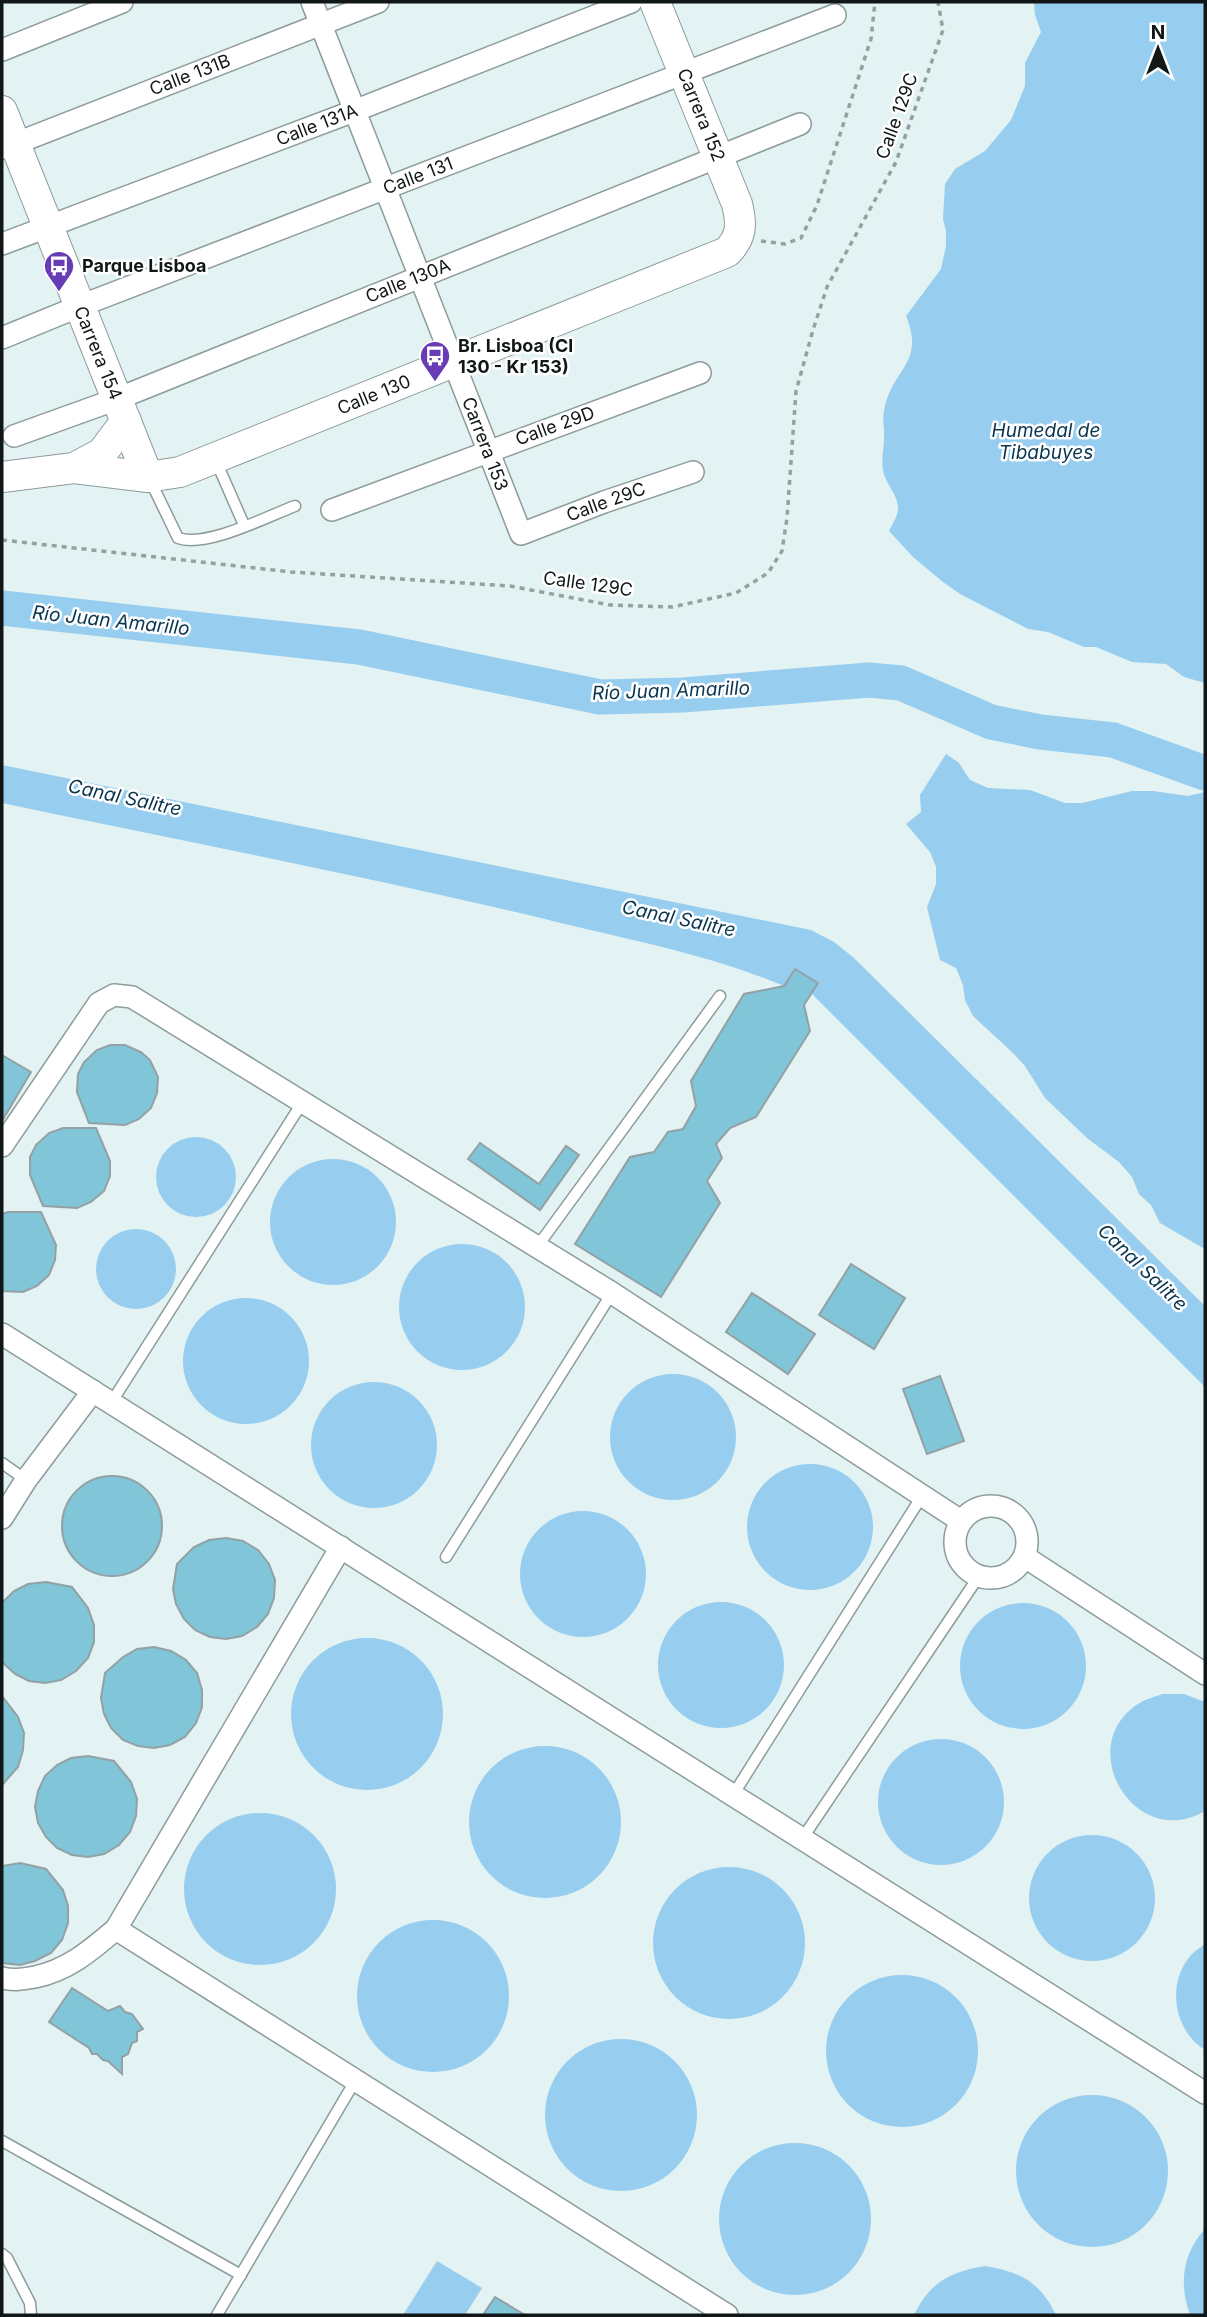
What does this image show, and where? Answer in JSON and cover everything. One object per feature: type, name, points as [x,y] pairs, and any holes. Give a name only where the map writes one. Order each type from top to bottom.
[{"type":"main road","name":"Carrera 152","points":[[655,2],[737,204],[741,229]]},
{"type":"main road","name":"Carrera 154","points":[[2,111],[8,146],[48,226],[148,477]]},
{"type":"main road","name":"Calle 130","points":[[74,468],[148,477],[171,475],[716,258],[727,252],[736,242],[741,229]]},
{"type":"main road","points":[[2,477],[74,468],[102,453],[121,410]]},
{"type":"street","points":[[2,50],[122,2]]},
{"type":"street","name":"Carrera 153","points":[[312,2],[521,534]]},
{"type":"street","name":"Calle 131B","points":[[8,146],[378,2]]},
{"type":"street","name":"Calle 131A","points":[[2,244],[354,111],[631,2]]},
{"type":"street","name":"Calle 131","points":[[2,338],[835,15]]},
{"type":"street","name":"Calle 130A","points":[[14,436],[121,410],[420,276],[800,124]]},
{"type":"street","name":"Calle 29D","points":[[332,510],[700,373]]},
{"type":"street","name":"Calle 29C","points":[[521,534],[693,471]]},
{"type":"street","points":[[2,1146],[99,1003],[114,995],[132,997],[612,1293],[961,1521]]},
{"type":"street","points":[[2,1334],[1205,2094]]},
{"type":"street","points":[[2,1518],[26,1480],[102,1397]]},
{"type":"street","points":[[983,1506],[1009,1510],[1020,1519],[1026,1531],[1028,1544],[1025,1557],[1017,1568],[1006,1575],[992,1578],[979,1576],[968,1570],[959,1560],[955,1533],[961,1521],[983,1506]]},
{"type":"street","points":[[2,1978],[12,1981],[53,1973],[79,1960],[116,1929],[341,1547]]},
{"type":"street","points":[[1025,1557],[1205,1674]]},
{"type":"street","points":[[116,1929],[727,2315]]},
{"type":"lane","points":[[215,459],[244,525]]},
{"type":"lane","points":[[148,477],[177,538],[187,541],[207,540],[295,506]]},
{"type":"lane","points":[[537,1247],[720,996]]},
{"type":"lane","points":[[102,1397],[302,1103]]},
{"type":"lane","points":[[446,1557],[612,1293]]},
{"type":"lane","points":[[2,1463],[26,1480]]},
{"type":"lane","points":[[733,1795],[922,1496]]},
{"type":"lane","points":[[802,1839],[979,1576]]},
{"type":"lane","points":[[218,2315],[355,2081]]},
{"type":"lane","points":[[2,2141],[241,2276]]},
{"type":"lane","points":[[2,2254],[7,2258],[30,2303],[31,2315]]},
{"type":"path","points":[[741,229],[756,239],[770,243],[785,244],[801,238],[817,205],[871,39],[875,2]]},
{"type":"path","name":"Calle 129C","points":[[2,540],[290,572],[510,586],[610,605],[672,607],[736,593],[768,573],[782,551],[788,518],[796,391],[813,330],[827,287],[896,162],[943,30],[938,2]]},
{"type":"water","name":"Humedal de Tibabuyes","points":[[1034,2],[1205,2],[1205,683],[1184,677],[1166,664],[1132,662],[1096,647],[1084,647],[1048,632],[1028,629],[960,594],[913,557],[889,531],[896,518],[898,505],[883,470],[883,414],[893,385],[910,356],[911,332],[906,316],[941,269],[946,246],[943,219],[945,184],[955,169],[985,151],[1011,120],[1025,86],[1025,63],[1041,32]]},
{"type":"water","points":[[946,754],[959,763],[970,780],[988,788],[1030,790],[1065,803],[1082,803],[1132,791],[1188,796],[1205,792],[1205,1249],[1160,1223],[1151,1205],[1139,1194],[1132,1177],[1119,1162],[1087,1138],[1045,1098],[1025,1066],[973,1016],[965,1000],[963,985],[956,968],[940,960],[927,907],[936,884],[936,867],[930,852],[906,824],[921,812],[920,795]]},
{"type":"water","name":"Canal Salitre","points":[[2,765],[811,930],[834,942],[854,958],[1205,1306],[1205,1387],[811,993],[795,969],[784,986],[696,956],[477,903],[2,803]]},
{"type":"water","points":[[196,1137],[211,1140],[224,1149],[233,1162],[236,1177],[233,1192],[224,1205],[211,1214],[196,1217],[181,1214],[168,1205],[159,1192],[156,1177],[159,1162],[168,1149],[181,1140]]},
{"type":"water","points":[[333,1159],[357,1164],[377,1178],[391,1198],[396,1222],[391,1246],[377,1266],[357,1280],[333,1285],[309,1280],[289,1266],[275,1246],[270,1222],[275,1198],[289,1178],[309,1164]]},
{"type":"water","points":[[136,1229],[151,1232],[164,1241],[173,1254],[176,1269],[173,1284],[164,1297],[151,1306],[136,1309],[121,1306],[108,1297],[99,1284],[96,1269],[99,1254],[108,1241],[121,1232]]},
{"type":"water","points":[[462,1244],[486,1249],[507,1262],[520,1283],[525,1307],[520,1331],[507,1352],[486,1365],[462,1370],[438,1365],[417,1352],[404,1331],[399,1307],[404,1283],[417,1262],[438,1249]]},
{"type":"water","points":[[246,1298],[270,1303],[291,1316],[304,1337],[309,1361],[304,1385],[291,1406],[270,1419],[246,1424],[222,1419],[201,1406],[188,1385],[183,1361],[188,1337],[201,1316],[222,1303]]},
{"type":"water","points":[[673,1374],[697,1379],[718,1392],[731,1413],[736,1437],[731,1461],[718,1482],[697,1495],[673,1500],[649,1495],[628,1482],[615,1461],[610,1437],[615,1413],[628,1392],[649,1379]]},
{"type":"water","points":[[374,1382],[398,1387],[419,1400],[432,1421],[437,1445],[432,1469],[419,1490],[398,1503],[374,1508],[350,1503],[329,1490],[316,1469],[311,1445],[316,1421],[329,1400],[350,1387]]},
{"type":"water","points":[[810,1464],[834,1469],[854,1483],[868,1503],[873,1527],[868,1551],[854,1571],[834,1585],[810,1590],[786,1585],[766,1571],[752,1551],[747,1527],[752,1503],[766,1483],[786,1469]]},
{"type":"water","points":[[583,1511],[607,1516],[627,1530],[641,1550],[646,1574],[641,1598],[627,1618],[607,1632],[583,1637],[559,1632],[539,1618],[525,1598],[520,1574],[525,1550],[539,1530],[559,1516]]},
{"type":"water","points":[[721,1602],[745,1607],[766,1620],[779,1641],[784,1665],[779,1689],[766,1710],[745,1723],[721,1728],[697,1723],[676,1710],[663,1689],[658,1665],[663,1641],[676,1620],[697,1607]]},
{"type":"water","points":[[1023,1603],[1047,1608],[1068,1621],[1081,1642],[1086,1666],[1081,1690],[1068,1711],[1047,1724],[1023,1729],[999,1724],[978,1711],[965,1690],[960,1666],[965,1642],[978,1621],[999,1608]]},
{"type":"water","points":[[367,1638],[396,1644],[421,1660],[437,1685],[443,1714],[437,1743],[421,1768],[396,1784],[367,1790],[338,1784],[313,1768],[297,1743],[291,1714],[297,1685],[313,1660],[338,1644]]},
{"type":"water","points":[[1163,1694],[1184,1694],[1205,1702],[1205,1811],[1179,1820],[1155,1817],[1135,1805],[1120,1787],[1111,1765],[1111,1741],[1122,1719],[1143,1701]]},
{"type":"water","points":[[941,1739],[965,1744],[986,1757],[999,1778],[1004,1802],[999,1826],[986,1847],[965,1860],[941,1865],[917,1860],[896,1847],[883,1826],[878,1802],[883,1778],[896,1757],[917,1744]]},
{"type":"water","points":[[545,1746],[574,1752],[599,1768],[615,1793],[621,1822],[615,1851],[599,1876],[574,1892],[545,1898],[516,1892],[491,1876],[475,1851],[469,1822],[475,1793],[491,1768],[516,1752]]},
{"type":"water","points":[[260,1813],[289,1819],[314,1835],[330,1860],[336,1889],[330,1918],[314,1943],[289,1959],[260,1965],[231,1959],[206,1943],[190,1918],[184,1889],[190,1860],[206,1835],[231,1819]]},
{"type":"water","points":[[1092,1835],[1116,1840],[1137,1853],[1150,1874],[1155,1898],[1150,1922],[1137,1943],[1116,1956],[1092,1961],[1068,1956],[1047,1943],[1034,1922],[1029,1898],[1034,1874],[1047,1853],[1068,1840]]},
{"type":"water","points":[[729,1867],[758,1873],[783,1889],[799,1914],[805,1943],[799,1972],[783,1997],[758,2013],[729,2019],[700,2013],[675,1997],[659,1972],[653,1943],[659,1914],[675,1889],[700,1873]]},
{"type":"water","points":[[433,1920],[462,1926],[487,1942],[503,1967],[509,1996],[503,2025],[487,2050],[462,2066],[433,2072],[404,2066],[379,2050],[363,2025],[357,1996],[363,1967],[379,1942],[404,1926]]},
{"type":"water","points":[[1205,1944],[1205,2050],[1186,2031],[1180,2018],[1176,1991],[1184,1965],[1192,1954]]},
{"type":"water","points":[[902,1975],[931,1981],[956,1997],[972,2022],[978,2051],[972,2080],[956,2105],[931,2121],[902,2127],[873,2121],[848,2105],[832,2080],[826,2051],[832,2022],[848,1997],[873,1981]]},
{"type":"water","points":[[621,2039],[650,2045],[675,2061],[691,2086],[697,2115],[691,2144],[675,2169],[650,2185],[621,2191],[592,2185],[567,2169],[551,2144],[545,2115],[551,2086],[567,2061],[592,2045]]},
{"type":"water","points":[[1092,2095],[1121,2101],[1146,2117],[1162,2142],[1168,2171],[1162,2200],[1146,2225],[1121,2241],[1092,2247],[1063,2241],[1038,2225],[1022,2200],[1016,2171],[1022,2142],[1038,2117],[1063,2101]]},
{"type":"water","points":[[795,2143],[824,2149],[849,2165],[865,2190],[871,2219],[865,2248],[849,2273],[824,2289],[795,2295],[766,2289],[741,2273],[725,2248],[719,2219],[725,2190],[741,2165],[766,2149]]},
{"type":"water","points":[[1205,2229],[1205,2315],[1190,2315],[1184,2292],[1185,2270],[1191,2249]]},
{"type":"water","points":[[437,2261],[482,2288],[465,2315],[403,2315]]},
{"type":"water","points":[[985,2266],[1028,2280],[1043,2294],[1056,2315],[914,2315],[927,2294],[942,2280]]},
{"type":"building","points":[[795,969],[818,983],[804,1005],[810,1031],[756,1117],[730,1128],[716,1144],[722,1158],[707,1181],[720,1203],[661,1297],[575,1244],[630,1157],[654,1152],[668,1132],[683,1129],[696,1106],[691,1081],[744,994],[784,986]]},
{"type":"building","points":[[110,1045],[125,1045],[141,1052],[150,1060],[158,1077],[157,1093],[151,1108],[139,1119],[125,1125],[89,1123],[77,1092],[78,1074],[84,1062],[97,1050]]},
{"type":"building","points":[[2,1055],[31,1072],[2,1121]]},
{"type":"building","points":[[63,1128],[96,1128],[110,1161],[110,1176],[104,1191],[91,1202],[77,1208],[43,1206],[30,1175],[30,1157],[36,1145],[49,1133]]},
{"type":"building","points":[[480,1143],[539,1184],[566,1146],[579,1155],[540,1210],[468,1159]]},
{"type":"building","points":[[41,1212],[56,1245],[55,1260],[49,1275],[37,1286],[23,1292],[2,1291],[2,1214]]},
{"type":"building","points":[[851,1264],[905,1298],[874,1349],[819,1315]]},
{"type":"building","points":[[752,1293],[815,1334],[788,1374],[726,1332]]},
{"type":"building","points":[[940,1376],[964,1441],[927,1454],[903,1389]]},
{"type":"building","points":[[112,1476],[131,1479],[148,1490],[159,1507],[162,1526],[159,1545],[148,1562],[131,1573],[112,1576],[93,1573],[76,1562],[65,1545],[62,1526],[65,1507],[76,1490],[93,1479]]},
{"type":"building","points":[[226,1538],[243,1541],[258,1550],[269,1564],[275,1580],[274,1598],[268,1614],[257,1627],[242,1636],[226,1639],[210,1637],[195,1630],[184,1619],[176,1604],[173,1589],[177,1564],[194,1547],[209,1540]]},
{"type":"building","points":[[46,1582],[72,1587],[88,1608],[94,1625],[94,1642],[88,1658],[76,1671],[61,1680],[45,1683],[29,1681],[15,1674],[2,1662],[2,1603],[14,1591],[28,1584]]},
{"type":"building","points":[[154,1647],[171,1651],[186,1660],[197,1673],[202,1690],[202,1707],[196,1723],[185,1737],[170,1745],[154,1748],[123,1740],[111,1728],[104,1714],[101,1698],[105,1673],[137,1649]]},
{"type":"building","points":[[2,1696],[18,1717],[24,1733],[18,1767],[2,1785]]},
{"type":"building","points":[[88,1756],[114,1761],[131,1782],[137,1799],[136,1816],[130,1832],[119,1845],[104,1854],[88,1857],[72,1855],[57,1848],[46,1837],[38,1823],[35,1807],[45,1776],[57,1765],[71,1758]]},
{"type":"building","points":[[20,1863],[46,1869],[63,1890],[68,1906],[68,1923],[62,1940],[51,1953],[20,1965],[2,1963],[2,1866]]},
{"type":"building","points":[[72,1988],[108,2011],[120,2006],[125,2012],[132,2014],[143,2029],[137,2032],[137,2041],[132,2043],[128,2054],[122,2057],[122,2074],[108,2061],[92,2054],[89,2048],[49,2022]]},
{"type":"building","points":[[495,2297],[525,2315],[483,2315]]},
{"type":"waterway","name":"Río Juan Amarillo","points":[[2,608],[359,647],[600,697],[683,695],[869,680],[901,683],[991,722],[1040,732],[1113,740],[1205,773]]},
{"type":"place","name":"Parque Lisboa","points":[[59,293]]},
{"type":"place","name":"Br. Lisboa (Cl 130 - Kr 153)","points":[[435,383]]}]
